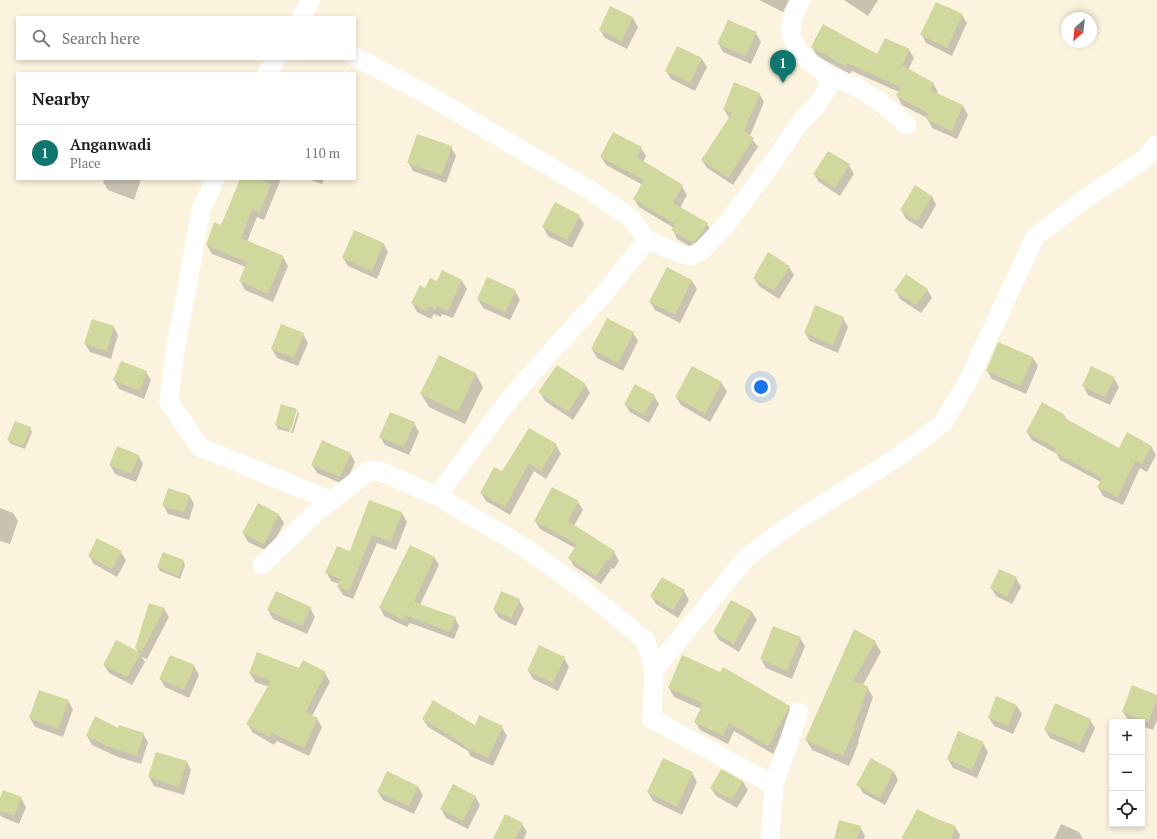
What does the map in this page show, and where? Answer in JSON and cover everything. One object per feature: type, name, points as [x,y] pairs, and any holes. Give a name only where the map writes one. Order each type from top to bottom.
[{"type":"street","points":[[303,16],[311,0]]},
{"type":"street","points":[[801,0],[793,16],[790,27],[796,49],[828,76],[853,85],[872,97],[907,125]]},
{"type":"street","points":[[356,58],[421,91],[588,189],[631,218],[647,240],[681,254],[692,256],[702,250],[725,226],[778,155],[801,121],[817,105],[827,89],[828,76]]},
{"type":"street","points":[[268,72],[275,60]]},
{"type":"street","points":[[654,670],[746,558],[787,527],[898,457],[943,423],[968,381],[1035,237],[1083,200],[1143,160],[1157,146]]},
{"type":"street","points":[[215,180],[201,210],[174,357],[169,402],[200,447],[332,502]]},
{"type":"street","points":[[437,496],[505,405],[603,295],[647,240]]},
{"type":"street","points":[[262,565],[314,514],[332,502],[369,471],[380,471],[437,496],[524,547],[580,587],[646,641],[654,670],[652,719],[774,785]]},
{"type":"street","points":[[770,839],[774,785],[799,712]]},
{"type":"building","points":[[936,2],[963,14],[947,48],[920,35]]},
{"type":"building","points":[[610,6],[633,17],[622,41],[599,30]]},
{"type":"building","points":[[728,20],[757,32],[746,56],[717,44]]},
{"type":"building","points":[[823,24],[877,54],[885,38],[910,49],[902,65],[934,83],[930,90],[963,105],[952,131],[926,119],[928,113],[896,96],[900,87],[847,63],[845,66],[811,47]]},
{"type":"building","points":[[677,46],[702,58],[690,83],[665,71]]},
{"type":"building","points":[[734,82],[760,93],[744,131],[754,138],[728,178],[701,160],[732,113],[723,110]]},
{"type":"building","points":[[613,132],[642,147],[637,157],[683,185],[673,203],[708,223],[693,243],[671,230],[675,224],[633,199],[644,180],[600,157]]},
{"type":"building","points":[[417,134],[452,146],[442,175],[407,163]]},
{"type":"building","points":[[828,151],[850,164],[835,188],[813,174]]},
{"type":"building","points":[[240,180],[261,180],[271,184],[260,212],[252,209],[241,238],[284,256],[268,294],[239,281],[247,262],[206,245],[214,222],[221,225]]},
{"type":"building","points":[[915,185],[932,196],[917,221],[900,210]]},
{"type":"building","points":[[555,202],[580,215],[567,240],[542,227]]},
{"type":"building","points":[[354,230],[384,243],[372,271],[342,258]]},
{"type":"building","points":[[768,252],[790,266],[774,291],[753,278]]},
{"type":"building","points":[[667,267],[692,280],[675,315],[649,302]]},
{"type":"building","points":[[442,270],[462,280],[448,311],[437,306],[436,309],[429,306],[426,311],[411,303],[420,285],[425,288],[430,278],[437,281]]},
{"type":"building","points":[[906,274],[928,289],[916,305],[894,291]]},
{"type":"building","points":[[487,277],[516,290],[505,312],[477,299]]},
{"type":"building","points":[[815,305],[844,317],[833,345],[804,333]]},
{"type":"building","points":[[607,318],[634,332],[618,363],[591,349]]},
{"type":"building","points":[[92,319],[114,326],[107,351],[84,344]]},
{"type":"building","points":[[281,324],[304,333],[294,358],[271,349]]},
{"type":"building","points":[[998,342],[1033,357],[1021,386],[986,371]]},
{"type":"building","points":[[439,355],[476,373],[458,412],[420,394]]},
{"type":"building","points":[[121,361],[147,371],[140,391],[113,380]]},
{"type":"building","points":[[557,365],[586,384],[568,412],[538,392]]},
{"type":"building","points":[[692,366],[722,382],[705,414],[675,397]]},
{"type":"building","points":[[1091,366],[1115,377],[1105,397],[1082,386]]},
{"type":"building","points":[[635,384],[655,395],[644,415],[624,404]]},
{"type":"building","points":[[1042,402],[1065,415],[1063,417],[1119,448],[1127,432],[1152,446],[1142,464],[1135,461],[1118,497],[1097,487],[1102,478],[1054,452],[1056,448],[1026,432]]},
{"type":"building","points":[[281,404],[297,409],[291,430],[275,425]]},
{"type":"building","points":[[390,412],[415,422],[404,447],[379,437]]},
{"type":"building","points":[[15,421],[31,427],[23,446],[7,440]]},
{"type":"building","points":[[529,428],[557,444],[541,471],[529,463],[505,507],[480,493],[494,467],[502,471]]},
{"type":"building","points":[[322,440],[351,453],[340,477],[311,465]]},
{"type":"building","points":[[117,446],[139,455],[131,474],[109,465]]},
{"type":"building","points":[[552,487],[579,501],[568,521],[615,551],[609,561],[607,560],[596,576],[568,558],[577,544],[534,521]]},
{"type":"building","points":[[168,488],[190,495],[184,512],[162,506]]},
{"type":"building","points":[[369,500],[402,512],[391,542],[372,535],[349,591],[337,587],[340,579],[325,573],[337,546],[350,551]]},
{"type":"building","points":[[258,503],[279,514],[264,544],[242,533]]},
{"type":"building","points":[[97,538],[122,551],[112,569],[88,556]]},
{"type":"building","points":[[410,545],[435,557],[414,602],[456,617],[450,632],[405,615],[403,620],[379,608]]},
{"type":"building","points":[[163,552],[184,560],[178,576],[157,567]]},
{"type":"building","points":[[999,569],[1017,577],[1007,597],[990,588]]},
{"type":"building","points":[[662,577],[685,590],[673,610],[650,596]]},
{"type":"building","points":[[276,591],[311,607],[302,626],[267,610]]},
{"type":"building","points":[[501,591],[520,599],[511,618],[493,610]]},
{"type":"building","points":[[731,600],[752,611],[734,644],[713,632]]},
{"type":"building","points":[[149,603],[165,608],[142,651],[135,648]]},
{"type":"building","points":[[773,626],[801,637],[787,671],[760,659]]},
{"type":"building","points":[[854,629],[876,641],[853,681],[868,686],[854,731],[843,756],[805,740]]},
{"type":"building","points":[[116,640],[141,653],[127,677],[103,665]]},
{"type":"building","points":[[539,645],[565,657],[553,683],[527,671]]},
{"type":"building","points":[[257,652],[299,668],[303,660],[326,672],[306,712],[318,718],[304,748],[272,733],[269,737],[246,724],[271,681],[249,673]]},
{"type":"building","points":[[170,655],[195,665],[184,690],[159,679]]},
{"type":"building","points":[[682,655],[720,672],[723,667],[790,706],[768,746],[729,723],[723,736],[694,722],[703,703],[668,688]]},
{"type":"building","points":[[1132,685],[1157,695],[1157,700],[1148,722],[1145,721],[1145,719],[1140,719],[1122,712]]},
{"type":"building","points":[[39,690],[69,700],[58,729],[29,718]]},
{"type":"building","points":[[996,696],[1017,705],[1008,726],[988,718]]},
{"type":"building","points":[[433,700],[475,725],[479,715],[503,726],[488,758],[464,747],[465,745],[422,719]]},
{"type":"building","points":[[1055,703],[1091,719],[1080,745],[1044,730]]},
{"type":"building","points":[[95,716],[118,728],[119,725],[144,733],[137,756],[112,748],[86,736]]},
{"type":"building","points":[[958,731],[984,742],[972,770],[947,759]]},
{"type":"building","points":[[156,752],[187,761],[179,787],[148,777]]},
{"type":"building","points":[[663,758],[693,772],[677,807],[647,792]]},
{"type":"building","points":[[871,758],[894,771],[880,798],[856,785]]},
{"type":"building","points":[[721,769],[743,781],[732,800],[710,788]]},
{"type":"building","points":[[387,771],[418,786],[409,806],[377,792]]},
{"type":"building","points":[[453,784],[476,796],[463,821],[440,809]]},
{"type":"building","points":[[3,790],[22,797],[14,816],[0,811],[0,798]]},
{"type":"building","points":[[917,809],[956,826],[951,839],[901,839]]},
{"type":"building","points":[[505,814],[523,823],[515,839],[493,839]]},
{"type":"building","points":[[839,820],[861,826],[857,839],[834,839]]},
{"type":"place","name":"Anganwadi","points":[[783,83]]}]
